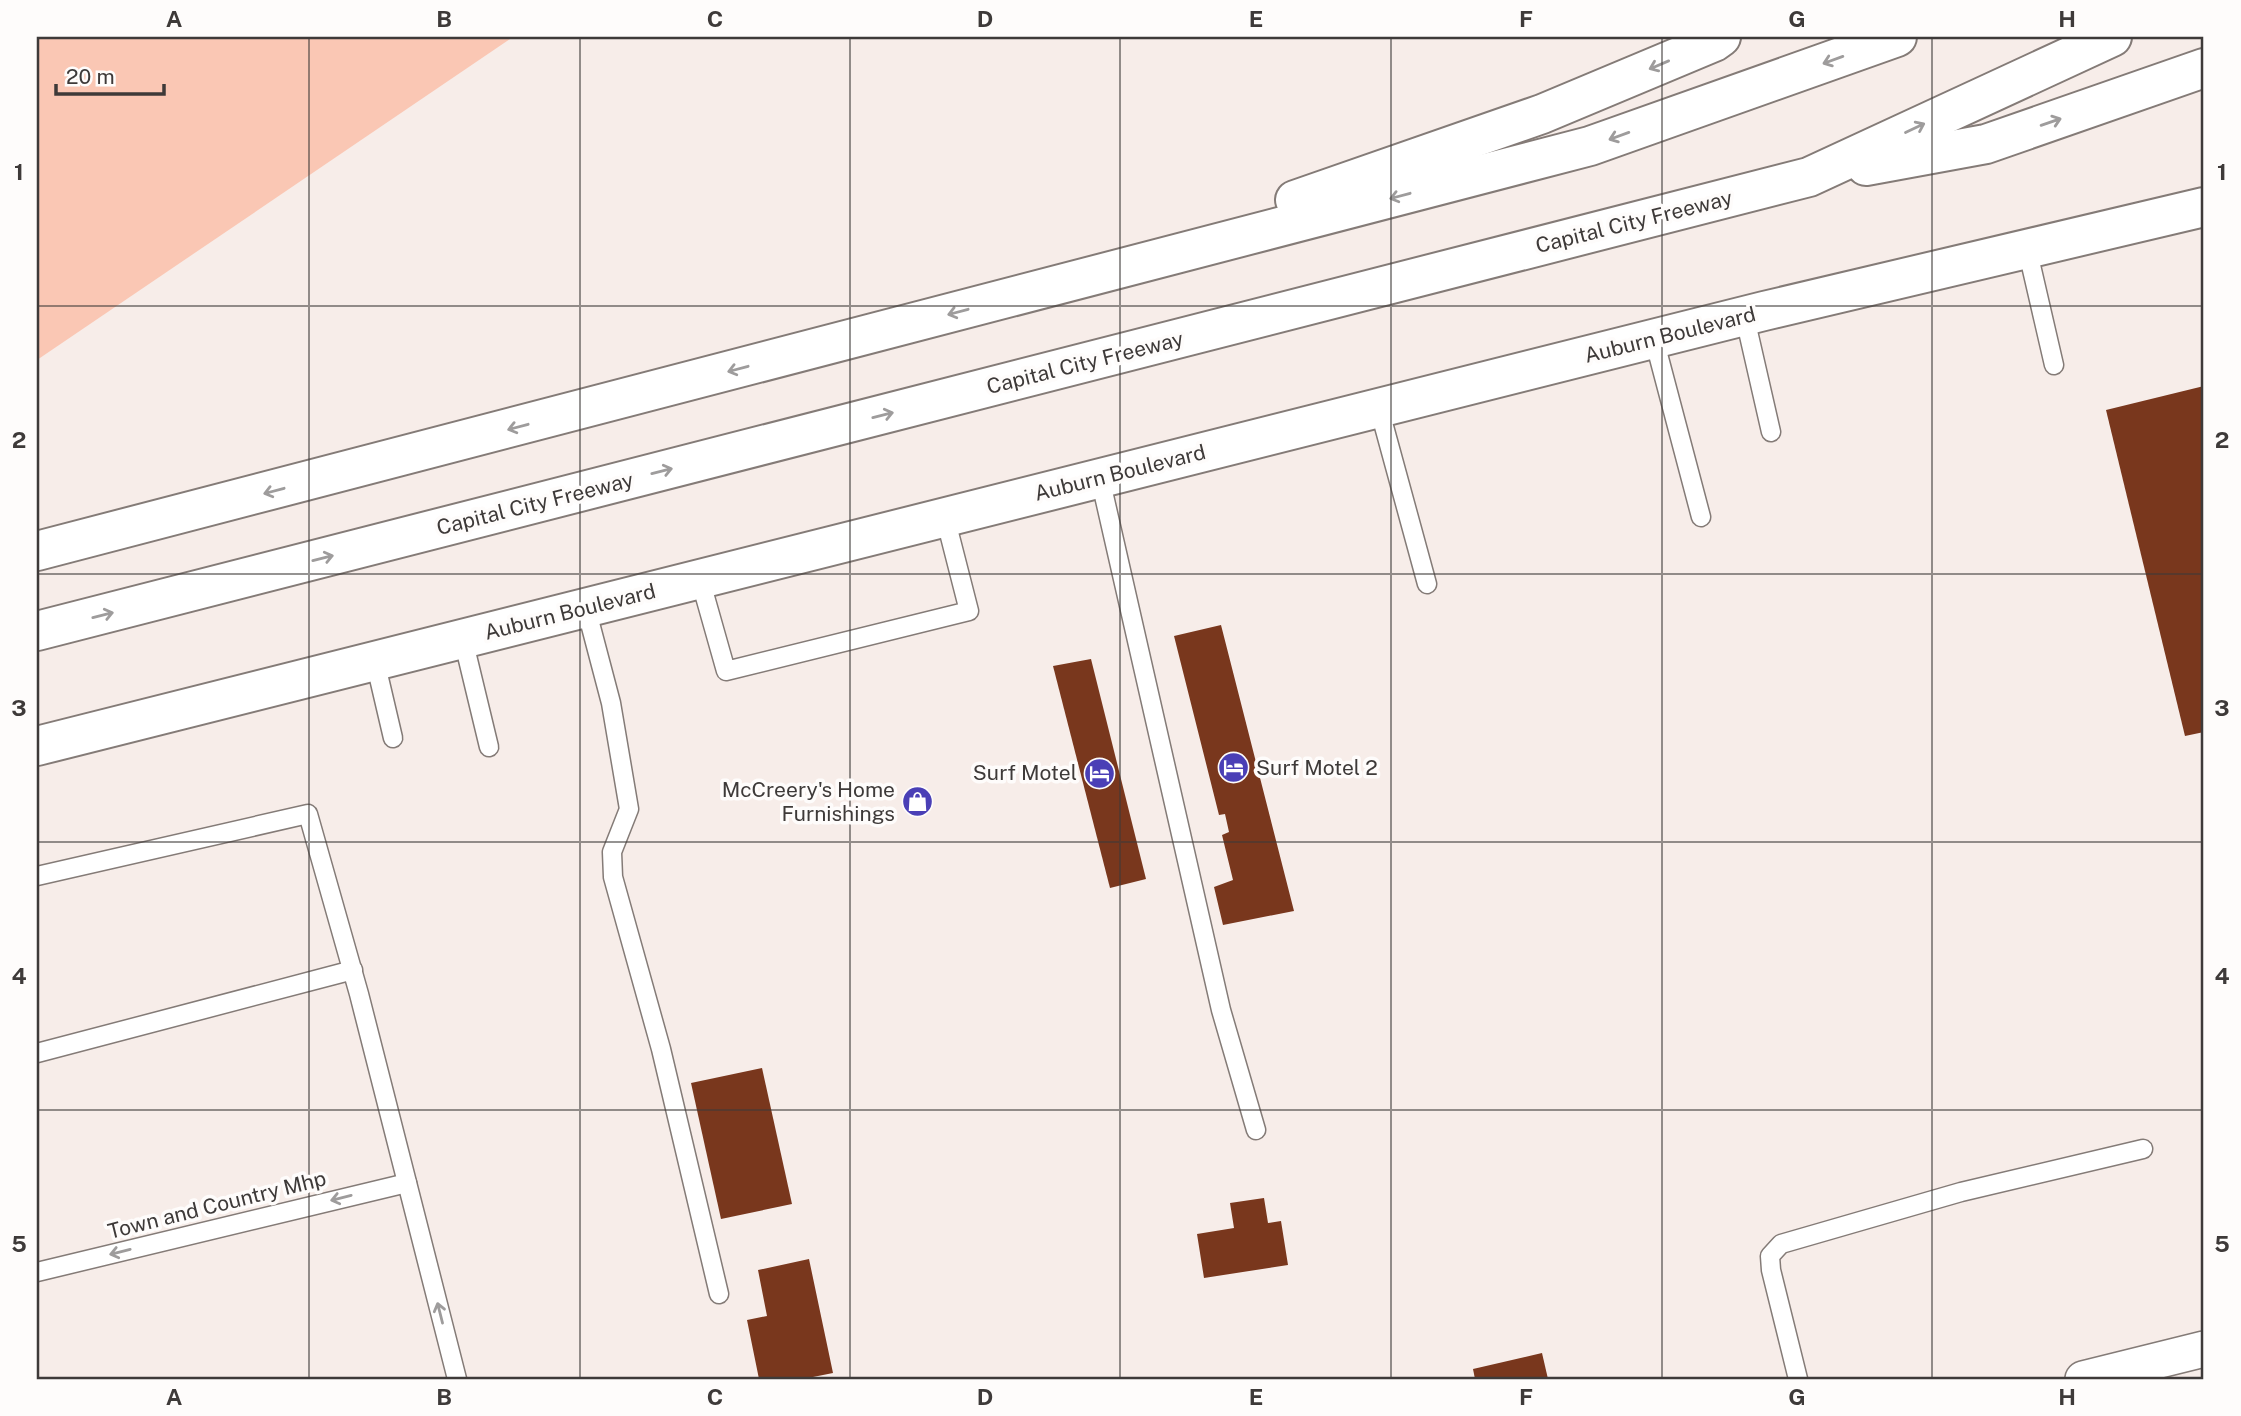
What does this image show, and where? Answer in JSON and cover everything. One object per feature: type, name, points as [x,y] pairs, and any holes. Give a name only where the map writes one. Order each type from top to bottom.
[{"type":"main road","points":[[1024,295],[1542,114],[1721,37]]},
{"type":"main road","points":[[37,551],[1590,146],[1898,37]]},
{"type":"main road","name":"Capital City Freeway","points":[[37,631],[1809,177],[2112,37]]},
{"type":"main road","points":[[1809,177],[1986,144],[2204,68]]},
{"type":"main road","name":"Auburn Boulevard","points":[[37,746],[1654,339],[2204,207]]},
{"type":"street","points":[[2083,1379],[2204,1349]]},
{"type":"lane","points":[[2027,248],[2054,365]]},
{"type":"lane","points":[[1745,317],[1771,432]]},
{"type":"lane","points":[[1654,339],[1701,517]]},
{"type":"lane","points":[[1379,408],[1427,584]]},
{"type":"lane","points":[[1100,478],[1221,1010],[1256,1130]]},
{"type":"lane","points":[[700,579],[726,671],[969,611],[945,517]]},
{"type":"lane","points":[[586,608],[611,703],[628,809],[612,852],[613,877],[661,1049],[719,1294]]},
{"type":"lane","points":[[463,639],[489,747]]},
{"type":"lane","points":[[375,661],[393,737]]},
{"type":"lane","points":[[37,876],[308,814],[353,970],[457,1379]]},
{"type":"lane","points":[[37,1053],[353,970]]},
{"type":"lane","points":[[1798,1379],[1771,1270],[1770,1256],[1781,1244],[1961,1192],[2143,1149]]},
{"type":"lane","name":"Town and Country Mhp","points":[[37,1272],[407,1182]]},
{"type":"shaded area","points":[[37,37],[513,37],[37,360]]},
{"type":"building","points":[[2204,386],[2204,732],[2185,736],[2106,410]]},
{"type":"building","name":"Surf Motel 2","points":[[1221,625],[1294,911],[1223,925],[1214,887],[1233,880],[1222,835],[1229,832],[1225,814],[1219,815],[1174,636]]},
{"type":"building","name":"Surf Motel","points":[[1091,659],[1146,879],[1110,888],[1053,666]]},
{"type":"building","points":[[762,1068],[792,1204],[721,1219],[691,1083]]},
{"type":"building","points":[[1264,1198],[1268,1223],[1281,1221],[1288,1265],[1204,1278],[1197,1234],[1234,1228],[1230,1203]]},
{"type":"building","points":[[809,1259],[833,1373],[803,1379],[759,1379],[747,1320],[767,1316],[758,1270]]},
{"type":"building","points":[[1542,1353],[1548,1379],[1475,1379],[1473,1369]]},
{"type":"place","name":"Surf Motel 2","points":[[1233,768]]},
{"type":"place","name":"Surf Motel","points":[[1100,773]]},
{"type":"place","name":"McCreery's Home Furnishings","points":[[918,802]]}]
